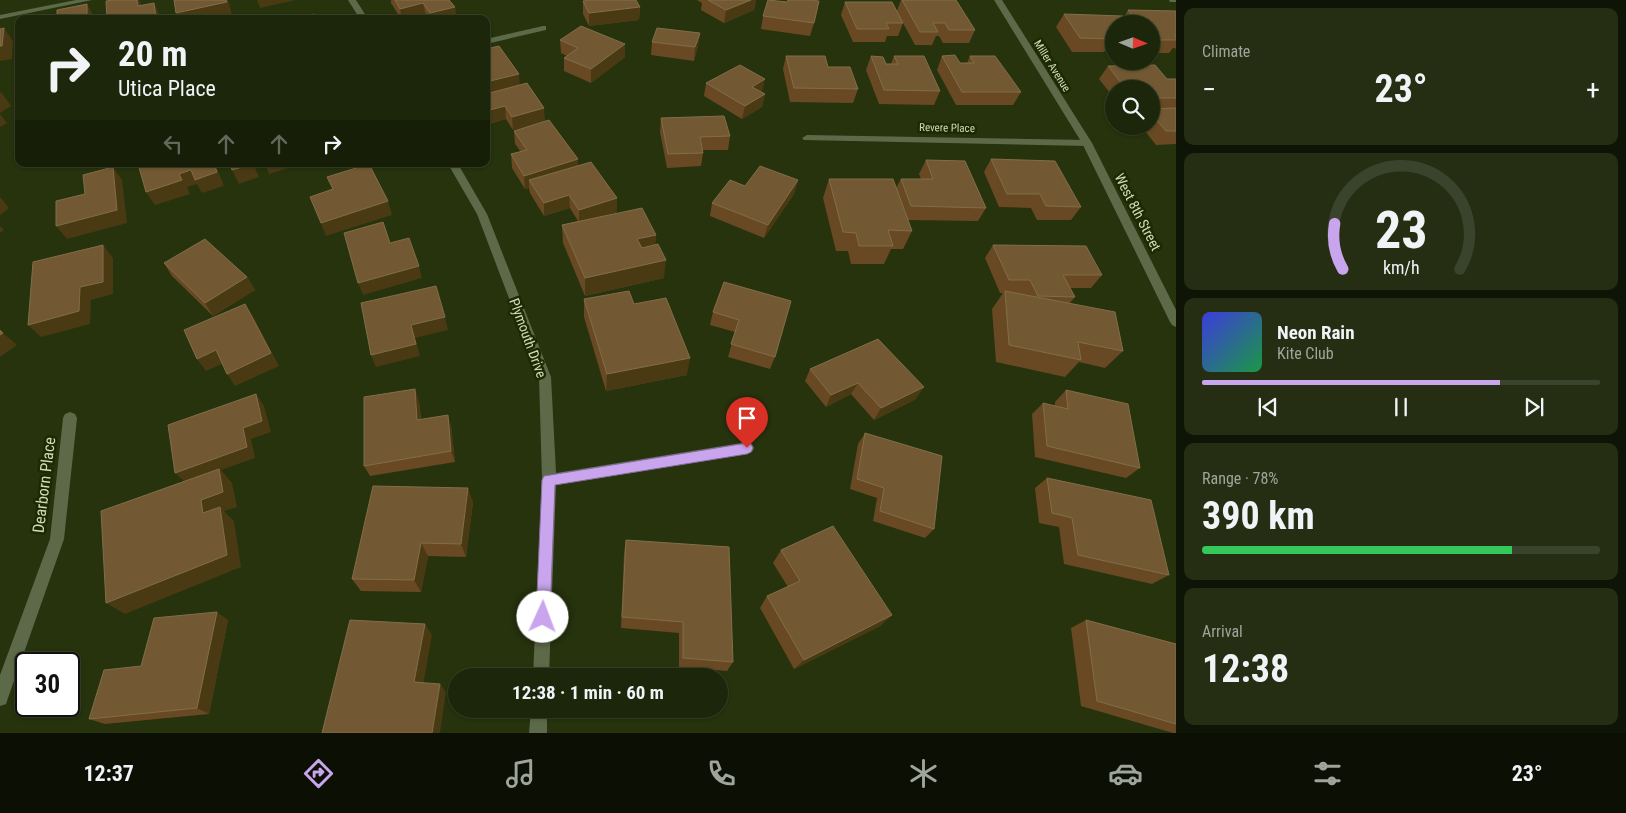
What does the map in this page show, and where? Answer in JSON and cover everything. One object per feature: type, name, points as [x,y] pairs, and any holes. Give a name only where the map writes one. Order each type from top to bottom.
[{"type":"street","points":[[0,17],[88,0]]},
{"type":"street","points":[[352,0],[361,15]]},
{"type":"street","name":"Miller Avenue","points":[[998,0],[1087,143]]},
{"type":"street","points":[[490,41],[543,28]]},
{"type":"street","name":"Revere Place","points":[[807,138],[1087,143]]},
{"type":"street","name":"West 8th Street","points":[[1087,143],[1176,322]]},
{"type":"street","name":"Plymouth Drive","points":[[455,167],[482,214],[544,377],[549,480],[540,668]]},
{"type":"street","name":"Dearborn Place","points":[[0,698],[57,539],[70,418]]},
{"type":"street","points":[[549,480],[747,448]]},
{"type":"street","points":[[538,733],[539,718]]},
{"type":"building","points":[[137,0],[138,6],[154,3],[156,15],[107,15],[106,1]]},
{"type":"building","points":[[174,0],[226,0],[227,2],[176,13]]},
{"type":"building","points":[[395,0],[449,0],[455,7],[430,13],[423,3],[400,9]]},
{"type":"building","points":[[636,0],[640,7],[589,13],[583,1]]},
{"type":"building","points":[[708,0],[751,0],[726,10]]},
{"type":"building","points":[[768,0],[787,2],[788,0],[819,1],[814,23],[763,16]]},
{"type":"building","points":[[902,0],[956,0],[975,30],[949,30],[945,23],[933,23],[938,32],[920,32]]},
{"type":"building","points":[[845,2],[892,2],[903,23],[886,23],[889,29],[857,29]]},
{"type":"building","points":[[87,4],[87,15],[57,15],[57,10]]},
{"type":"building","points":[[1128,10],[1176,11],[1176,35],[1174,35],[1176,40],[1160,40],[1160,15],[1132,15]]},
{"type":"building","points":[[1064,14],[1105,15],[1105,39],[1080,38]]},
{"type":"building","points":[[581,26],[625,44],[591,69],[564,58],[578,48],[560,40]]},
{"type":"building","points":[[4,28],[2,46],[0,46],[0,29]]},
{"type":"building","points":[[657,28],[700,33],[695,47],[652,42]]},
{"type":"building","points":[[499,46],[519,74],[490,81],[490,48]]},
{"type":"building","points":[[955,55],[960,63],[974,63],[970,56],[995,56],[1021,92],[962,92],[942,56]]},
{"type":"building","points":[[786,56],[825,56],[828,67],[850,67],[858,89],[794,88]]},
{"type":"building","points":[[871,56],[883,57],[886,64],[898,64],[894,56],[924,56],[940,91],[884,90]]},
{"type":"building","points":[[740,65],[765,79],[752,87],[765,94],[745,106],[706,83]]},
{"type":"building","points":[[1111,70],[1159,70],[1167,79],[1176,79],[1176,98],[1160,98],[1160,80],[1119,80]]},
{"type":"building","points":[[527,83],[544,108],[512,117],[505,106],[490,110],[490,93]]},
{"type":"building","points":[[1176,108],[1176,131],[1166,131],[1160,124],[1160,109]]},
{"type":"building","points":[[724,116],[730,136],[700,137],[703,153],[668,154],[661,118]]},
{"type":"building","points":[[549,120],[578,159],[524,176],[511,154],[527,150],[514,131]]},
{"type":"building","points":[[991,159],[1055,161],[1081,207],[1046,206],[1040,194],[1007,194]]},
{"type":"building","points":[[926,160],[965,161],[986,208],[911,206],[901,179],[933,179]]},
{"type":"building","points":[[591,162],[617,198],[579,210],[569,195],[544,203],[529,180]]},
{"type":"building","points":[[760,166],[798,180],[768,225],[712,203],[730,180],[745,186]]},
{"type":"building","points":[[113,167],[117,210],[56,226],[56,201],[85,194],[83,175]]},
{"type":"building","points":[[139,167],[215,167],[217,172],[195,180],[191,170],[179,174],[182,180],[146,192]]},
{"type":"building","points":[[231,167],[242,167],[232,170]]},
{"type":"building","points":[[359,167],[371,167],[388,201],[321,223],[310,197],[333,189],[327,177]]},
{"type":"building","points":[[829,179],[893,179],[912,231],[888,230],[893,246],[859,246],[856,233],[843,232]]},
{"type":"building","points":[[642,208],[656,235],[637,239],[642,248],[658,244],[666,260],[585,278],[562,225]]},
{"type":"building","points":[[383,222],[390,243],[409,238],[419,266],[358,283],[344,233]]},
{"type":"building","points":[[205,239],[247,277],[205,303],[164,263]]},
{"type":"building","points":[[103,245],[103,282],[80,287],[79,311],[28,325],[33,262]]},
{"type":"building","points":[[993,245],[1086,246],[1102,275],[1063,275],[1075,297],[1038,296],[1030,280],[1009,280]]},
{"type":"building","points":[[724,282],[791,301],[775,357],[731,344],[739,320],[713,312]]},
{"type":"building","points":[[436,286],[445,317],[411,325],[416,344],[371,355],[361,303]]},
{"type":"building","points":[[629,291],[634,304],[666,298],[690,358],[607,374],[584,299]]},
{"type":"building","points":[[1005,291],[1115,312],[1123,351],[1078,342],[1081,360],[1009,345]]},
{"type":"building","points":[[245,304],[271,353],[227,374],[216,350],[197,359],[184,330]]},
{"type":"building","points":[[878,339],[924,387],[881,408],[858,383],[831,395],[810,369]]},
{"type":"building","points":[[415,389],[417,420],[448,415],[451,451],[364,466],[364,397]]},
{"type":"building","points":[[1066,390],[1128,404],[1140,468],[1047,446],[1043,403],[1068,409]]},
{"type":"building","points":[[256,394],[262,421],[243,428],[247,447],[175,473],[168,425]]},
{"type":"building","points":[[865,433],[942,456],[934,529],[880,511],[884,488],[857,479]]},
{"type":"building","points":[[219,469],[223,492],[201,500],[203,513],[220,507],[227,555],[106,603],[101,511]]},
{"type":"building","points":[[1047,478],[1151,500],[1169,575],[1078,555],[1072,518],[1052,513]]},
{"type":"building","points":[[373,486],[468,488],[461,544],[421,543],[414,580],[352,579]]},
{"type":"building","points":[[833,526],[892,615],[804,660],[767,596],[800,581],[781,550]]},
{"type":"building","points":[[626,540],[729,547],[733,662],[683,658],[683,622],[622,617]]},
{"type":"building","points":[[217,612],[197,708],[89,719],[104,670],[141,666],[154,618]]},
{"type":"building","points":[[350,620],[425,624],[414,682],[440,684],[432,733],[322,733]]},
{"type":"building","points":[[1086,620],[1176,644],[1176,724],[1097,701]]},
{"type":"route","points":[[543,617],[549,480],[747,448]]}]
